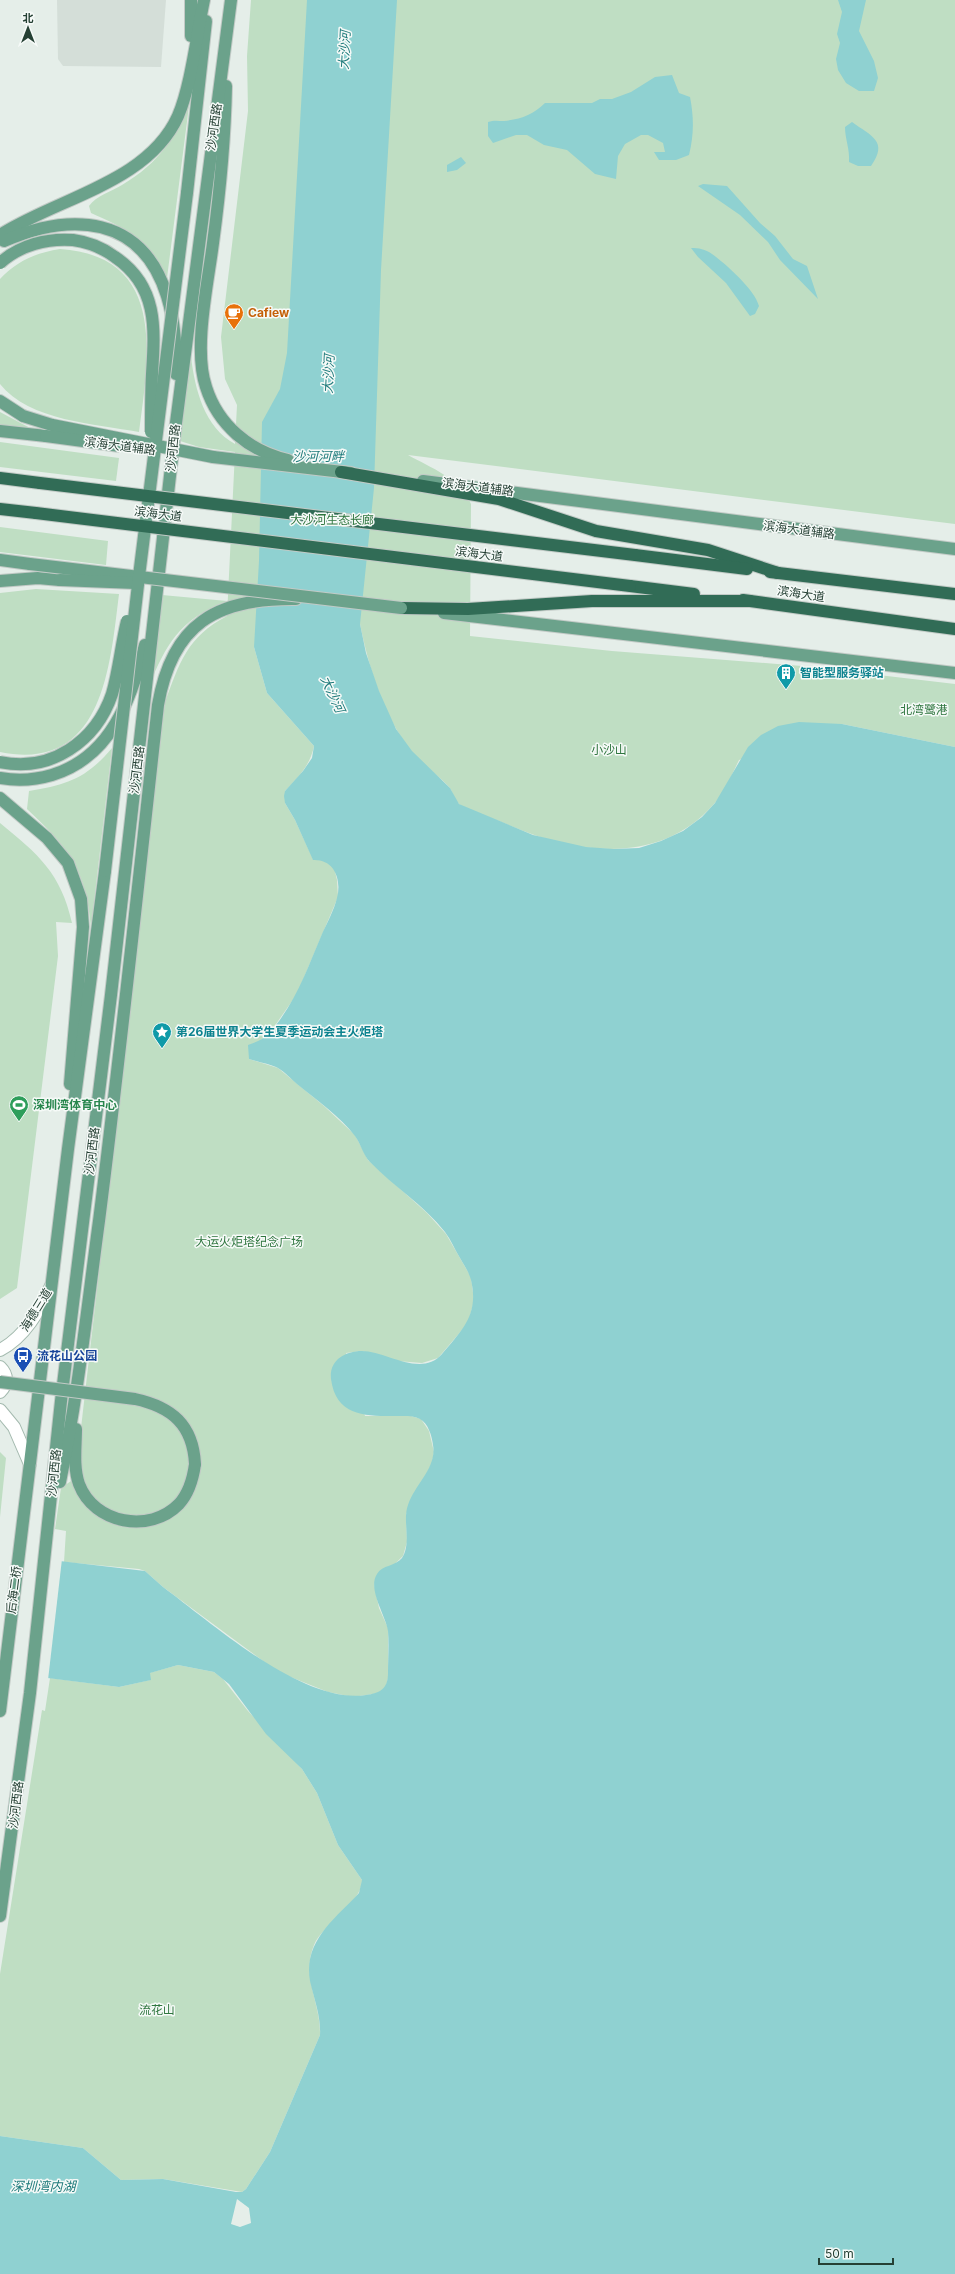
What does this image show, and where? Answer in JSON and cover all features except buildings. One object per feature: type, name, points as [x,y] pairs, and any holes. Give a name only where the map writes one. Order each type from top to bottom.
[{"type":"highway","points":[[341,472],[499,499],[590,530],[708,550],[778,573]]},
{"type":"highway","name":"滨海大道","points":[[0,478],[955,594]]},
{"type":"highway","name":"滨海大道","points":[[0,509],[750,601],[955,629]]},
{"type":"highway","points":[[401,608],[468,609],[574,601],[750,601]]},
{"type":"main road","points":[[187,84],[192,0]]},
{"type":"main road","points":[[0,242],[137,165],[164,139],[179,114],[187,84],[204,0]]},
{"type":"main road","name":"沙河西路","points":[[20,1538],[68,1149],[105,872],[139,576],[187,193],[208,0]]},
{"type":"main road","name":"沙河西路","points":[[0,1916],[30,1693],[61,1401],[111,995],[176,423],[231,0]]},
{"type":"main road","points":[[228,28],[225,138],[202,351],[202,371],[212,402],[230,428],[242,439],[258,450],[278,458],[341,472]]},
{"type":"main road","points":[[0,235],[30,224],[72,223],[95,225],[114,232],[133,243],[146,256],[157,272],[167,295],[174,324],[176,352],[176,423]]},
{"type":"main road","points":[[0,263],[18,250],[32,244],[48,240],[78,241],[107,251],[121,260],[140,282],[151,307],[154,321],[151,487]]},
{"type":"main road","points":[[0,401],[23,416],[67,428],[213,457]]},
{"type":"main road","name":"滨海大道辅路","points":[[0,431],[478,487],[955,550]]},
{"type":"main road","points":[[0,560],[955,673]]},
{"type":"main road","points":[[0,762],[25,764],[53,758],[77,746],[100,721],[112,693],[139,576]]},
{"type":"main road","points":[[0,582],[38,578],[113,583],[189,583]]},
{"type":"main road","points":[[1,778],[22,780],[42,778],[61,772],[80,763],[96,750],[115,728],[125,708],[140,664],[158,587]]},
{"type":"main road","points":[[47,1541],[76,1394],[113,1110],[160,692],[173,653],[186,635],[216,612],[239,604],[291,599],[327,599]]},
{"type":"main road","points":[[0,798],[47,838],[68,864],[81,899],[83,927],[70,1057],[68,1149]]},
{"type":"main road","points":[[111,995],[113,1110]]},
{"type":"main road","name":"海德三道","points":[[0,1350],[14,1342],[30,1323],[52,1283]]},
{"type":"main road","points":[[0,1367],[6,1378],[5,1386],[0,1392]]},
{"type":"main road","points":[[0,1382],[135,1399],[155,1404],[171,1414],[185,1428],[192,1444],[195,1464],[190,1485],[179,1503],[163,1515],[153,1519],[131,1521],[110,1517],[89,1500],[77,1477],[76,1394]]},
{"type":"main road","points":[[0,1410],[18,1435],[30,1464]]},
{"type":"main road","name":"后海二桥","points":[[0,1712],[20,1538]]},
{"type":"shaded area","points":[[57,0],[166,0],[161,67],[63,66],[58,59]]},
{"type":"green space","points":[[251,0],[955,0],[955,524],[408,455],[452,480],[460,487],[471,504],[470,636],[612,651],[802,666],[955,684],[955,747],[842,724],[739,760],[725,788],[714,804],[693,824],[669,837],[644,845],[618,849],[591,848],[537,836],[461,806],[455,800],[449,787],[412,752],[393,723],[378,691],[360,624],[254,647],[267,693],[314,746],[310,760],[299,776],[285,791],[285,803],[295,820],[313,859],[323,859],[334,867],[337,880],[338,897],[297,994],[269,1034],[258,1042],[249,1059],[278,1068],[324,1106],[355,1135],[368,1160],[427,1213],[446,1234],[471,1277],[474,1301],[468,1323],[438,1358],[422,1363],[397,1361],[362,1351],[346,1353],[365,1416],[411,1416],[421,1419],[429,1431],[434,1452],[432,1463],[406,1514],[407,1542],[403,1556],[374,1584],[379,1608],[388,1628],[388,1678],[386,1687],[379,1693],[353,1697],[328,1692],[278,1672],[163,1587],[145,1571],[139,1569],[64,1562],[66,1531],[55,1529],[61,1488],[71,1481],[73,1483],[81,1428],[165,702],[175,675],[194,642],[213,624],[227,616],[235,452],[199,447],[180,441],[191,357],[195,382],[203,406],[216,428],[224,437],[235,444],[237,405],[225,379],[221,337],[248,111],[247,56]]},
{"type":"green space","points":[[190,98],[167,278],[160,265],[145,245],[127,231],[91,213],[89,206],[92,202],[135,177],[156,158],[173,137]]},
{"type":"green space","points":[[60,249],[95,256],[119,270],[135,290],[143,315],[147,343],[146,372],[139,432],[64,419],[45,413],[28,406],[13,396],[0,384],[0,279],[13,267],[27,259],[42,253]]},
{"type":"green space","points":[[0,412],[32,429],[0,425]]},
{"type":"green space","points":[[0,442],[119,458],[116,481],[0,467]]},
{"type":"green space","points":[[0,527],[108,541],[106,565],[0,552]]},
{"type":"green space","points":[[36,589],[119,594],[116,623],[105,682],[95,708],[81,730],[61,746],[34,754],[0,752],[0,593]]},
{"type":"green space","points":[[162,595],[227,601],[200,614],[180,631],[165,652],[152,679]]},
{"type":"green space","points":[[112,748],[91,928],[89,908],[80,875],[64,848],[42,823],[27,809],[29,791],[65,783],[85,773],[94,767]]},
{"type":"green space","name":"深圳湾体育中心","points":[[0,823],[37,855],[46,866],[61,891],[72,923],[56,922],[58,956],[17,1288],[0,1299]]},
{"type":"green space","points":[[0,1452],[6,1458],[0,1517]]},
{"type":"green space","name":"流花山","points":[[178,1665],[214,1672],[223,1679],[248,1711],[302,1769],[317,1793],[338,1845],[362,1880],[361,1888],[350,1905],[325,1929],[314,1945],[311,1956],[310,1979],[318,2012],[320,2035],[270,2152],[246,2189],[242,2192],[163,2179],[121,2180],[83,2148],[0,2136],[0,1974],[42,1710],[45,1711],[50,1678],[119,1687],[150,1680],[149,1673]]},
{"type":"water","points":[[307,0],[397,0],[381,270],[374,488],[360,624],[366,653],[379,691],[396,729],[412,751],[450,788],[459,804],[533,835],[586,847],[614,849],[639,848],[661,841],[683,831],[702,817],[715,803],[748,747],[761,735],[778,726],[799,722],[842,724],[955,747],[955,2274],[0,2274],[0,2136],[83,2148],[121,2180],[163,2179],[236,2192],[242,2192],[246,2189],[270,2152],[320,2035],[318,2014],[310,1981],[309,1967],[311,1954],[316,1942],[323,1932],[359,1893],[362,1880],[338,1845],[317,1793],[302,1769],[266,1734],[229,1684],[214,1672],[178,1665],[150,1673],[151,1680],[119,1687],[0,1672],[0,1554],[145,1571],[163,1587],[232,1640],[287,1675],[315,1687],[341,1695],[366,1695],[379,1691],[385,1686],[388,1678],[388,1631],[376,1595],[374,1587],[375,1580],[379,1571],[399,1561],[405,1552],[407,1538],[406,1511],[411,1497],[425,1476],[432,1461],[433,1453],[431,1434],[423,1421],[414,1417],[374,1416],[354,1412],[346,1407],[339,1401],[334,1392],[331,1379],[332,1367],[339,1358],[355,1351],[371,1352],[414,1364],[424,1364],[434,1361],[442,1354],[463,1329],[471,1312],[473,1302],[473,1292],[469,1274],[449,1238],[437,1222],[370,1162],[355,1136],[335,1115],[278,1068],[249,1059],[248,1045],[267,1035],[286,1011],[300,986],[336,903],[338,891],[335,872],[326,863],[313,860],[295,820],[285,803],[285,791],[303,771],[312,758],[314,746],[267,693],[254,647],[259,561],[262,422],[280,389],[287,353]],"holes":[[[237,2199],[249,2208],[251,2223],[240,2227],[231,2224]]]},
{"type":"water","points":[[838,0],[866,0],[859,31],[874,61],[878,78],[874,91],[859,91],[846,83],[838,70],[836,59],[840,43],[837,34],[842,12]]},
{"type":"water","points":[[672,75],[679,93],[690,97],[693,119],[693,133],[689,155],[676,160],[659,160],[654,152],[665,152],[663,143],[648,135],[641,135],[625,144],[618,156],[616,179],[595,174],[567,150],[544,145],[527,135],[516,135],[493,143],[488,136],[488,122],[521,118],[536,111],[545,103],[592,103],[600,99],[612,99],[631,92],[655,77]]},
{"type":"water","points":[[852,122],[871,135],[878,145],[876,158],[871,166],[858,166],[849,162],[845,127]]},
{"type":"water","points":[[461,157],[466,163],[457,170],[447,172],[447,165]]},
{"type":"water","points":[[703,184],[727,186],[760,223],[775,236],[793,259],[807,266],[818,299],[780,260],[768,242],[740,215],[698,186]]},
{"type":"water","points":[[691,248],[702,249],[718,258],[746,285],[759,306],[755,314],[750,316],[726,283],[698,257]]},
{"type":"pier","points":[[0,1552],[62,1559],[48,1680],[0,1674]]},
{"type":"place","name":"Cafiew","points":[[234,330]]},
{"type":"place","name":"智能型服务驿站","points":[[786,690]]},
{"type":"place","name":"第26届世界大学生夏季运动会主火炬塔","points":[[162,1049]]},
{"type":"place","name":"深圳湾体育中心","points":[[19,1122]]},
{"type":"place","name":"流花山公园","points":[[23,1373]]},
{"type":"water label","name":"大沙河","points":[[344,50]]},
{"type":"water label","name":"大沙河","points":[[328,374]]},
{"type":"water label","name":"沙河河畔","points":[[318,456]]},
{"type":"water label","name":"大沙河","points":[[333,694]]},
{"type":"water label","name":"深圳湾内湖","points":[[43,2186]]},
{"type":"park label","name":"大沙河生态长廊","points":[[332,520]]},
{"type":"park label","name":"北湾鹭港","points":[[924,710]]},
{"type":"park label","name":"小沙山","points":[[609,750]]},
{"type":"park label","name":"大运火炬塔纪念广场","points":[[249,1242]]}]
